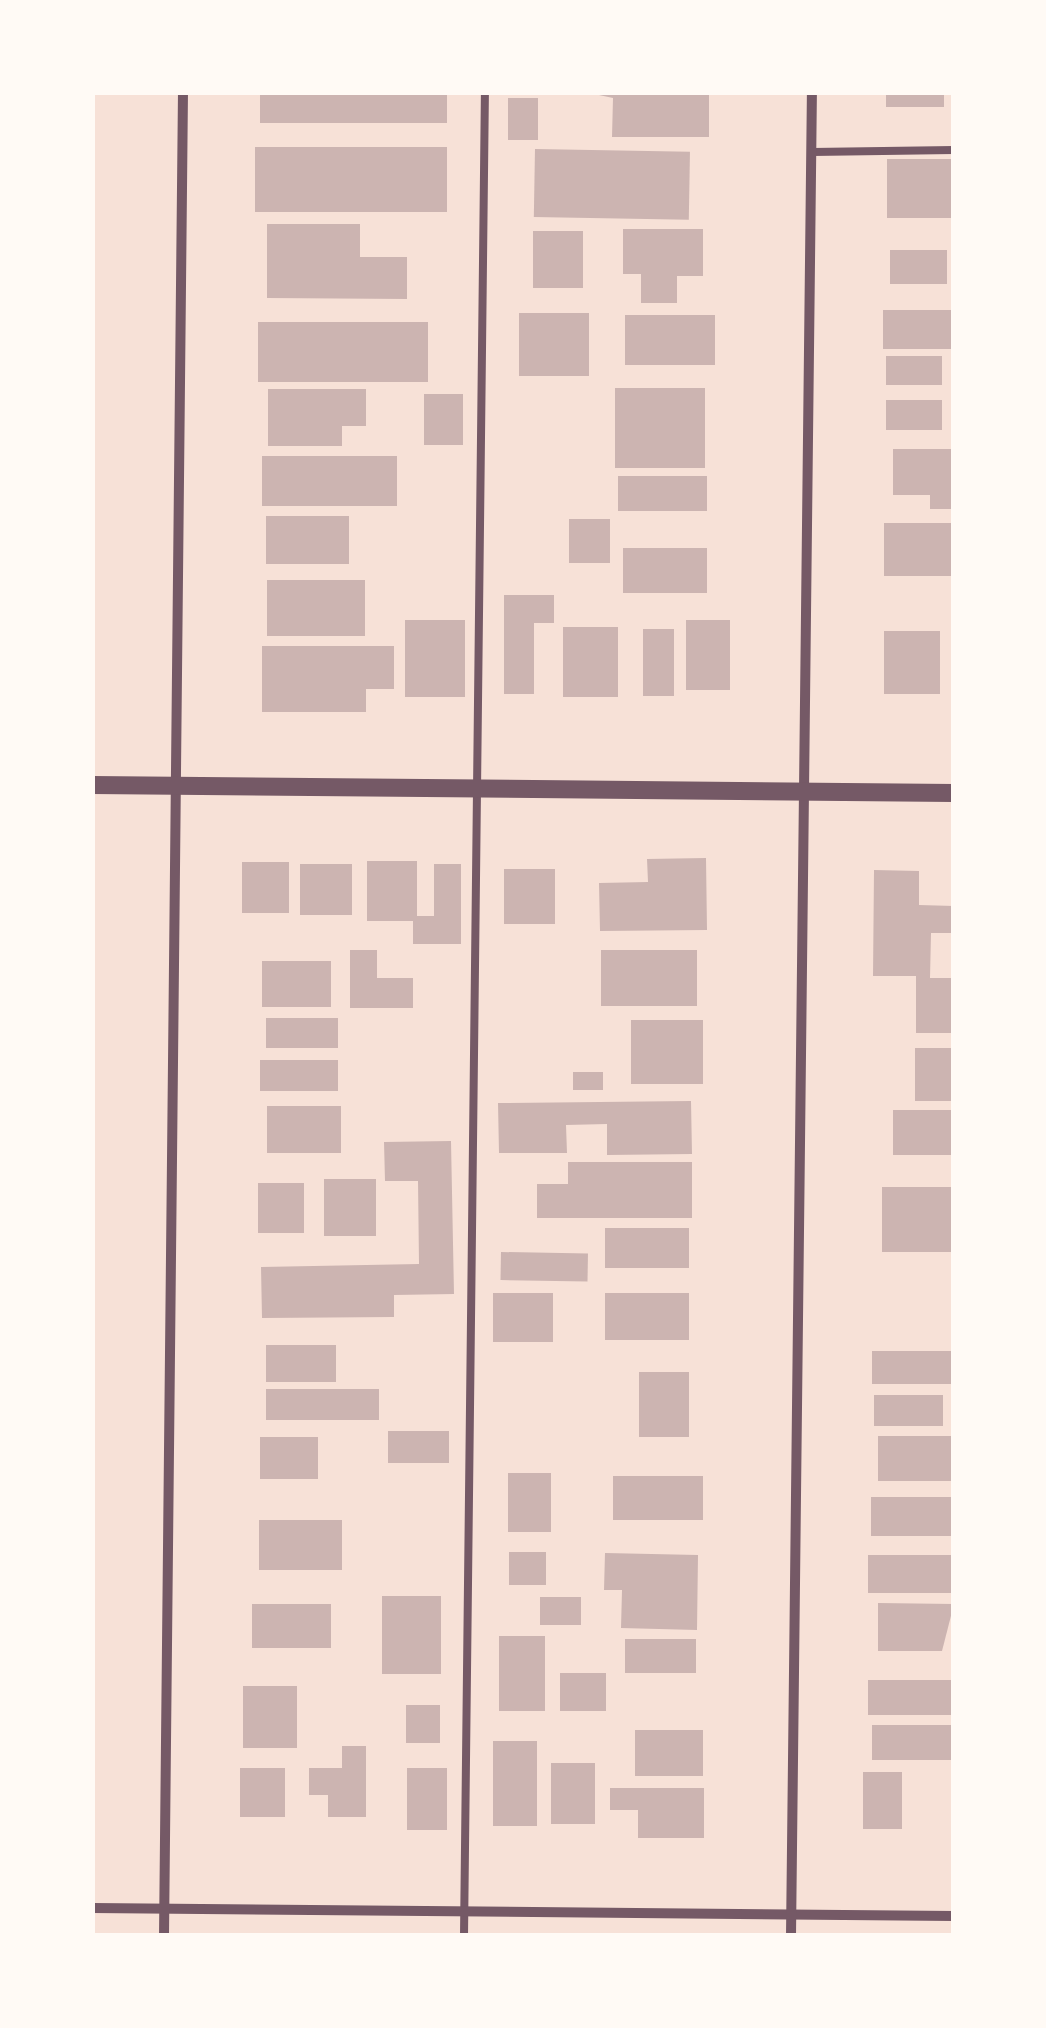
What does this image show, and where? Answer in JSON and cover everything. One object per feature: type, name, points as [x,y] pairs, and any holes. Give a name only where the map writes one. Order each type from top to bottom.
[{"type":"street","points":[[164,1936],[183,92]]},
{"type":"street","points":[[791,1936],[812,92]]},
{"type":"street","points":[[92,785],[954,793]]},
{"type":"street","points":[[92,1908],[954,1916]]},
{"type":"lane","points":[[464,1936],[485,92]]},
{"type":"lane","points":[[812,152],[954,150]]},
{"type":"building","points":[[260,92],[447,92],[447,123],[260,123]]},
{"type":"building","points":[[585,92],[709,92],[709,137],[612,137],[613,98]]},
{"type":"building","points":[[886,92],[944,92],[944,107],[886,107]]},
{"type":"building","points":[[508,98],[538,98],[538,140],[508,140]]},
{"type":"building","points":[[255,147],[447,147],[447,212],[255,212]]},
{"type":"building","points":[[535,149],[690,152],[689,220],[534,217]]},
{"type":"building","points":[[887,159],[954,159],[954,218],[887,218]]},
{"type":"building","points":[[267,224],[360,224],[360,257],[407,257],[407,299],[267,298]]},
{"type":"building","points":[[623,229],[703,229],[703,276],[677,276],[677,303],[641,303],[641,274],[623,274]]},
{"type":"building","points":[[533,231],[583,231],[583,288],[533,288]]},
{"type":"building","points":[[890,250],[947,250],[947,284],[890,284]]},
{"type":"building","points":[[883,310],[954,310],[954,349],[883,349]]},
{"type":"building","points":[[519,313],[589,313],[589,376],[519,376]]},
{"type":"building","points":[[625,315],[715,315],[715,365],[625,365]]},
{"type":"building","points":[[258,322],[428,322],[428,382],[258,382]]},
{"type":"building","points":[[886,356],[942,356],[942,385],[886,385]]},
{"type":"building","points":[[615,388],[705,388],[705,468],[615,468]]},
{"type":"building","points":[[268,389],[366,389],[366,426],[342,426],[342,446],[268,446]]},
{"type":"building","points":[[424,394],[463,394],[463,445],[424,445]]},
{"type":"building","points":[[886,400],[942,400],[942,430],[886,430]]},
{"type":"building","points":[[893,449],[954,449],[954,509],[930,509],[930,495],[893,495]]},
{"type":"building","points":[[262,456],[397,456],[397,506],[262,506]]},
{"type":"building","points":[[618,476],[707,476],[707,511],[618,511]]},
{"type":"building","points":[[266,516],[349,516],[349,564],[266,564]]},
{"type":"building","points":[[569,519],[610,519],[610,563],[569,563]]},
{"type":"building","points":[[884,523],[954,523],[954,576],[884,576]]},
{"type":"building","points":[[623,548],[707,548],[707,593],[623,593]]},
{"type":"building","points":[[267,580],[365,580],[365,636],[267,636]]},
{"type":"building","points":[[504,595],[554,595],[554,623],[534,623],[534,694],[504,694]]},
{"type":"building","points":[[405,620],[465,620],[465,697],[405,697]]},
{"type":"building","points":[[686,620],[730,620],[730,690],[686,690]]},
{"type":"building","points":[[563,627],[618,627],[618,697],[563,697]]},
{"type":"building","points":[[643,629],[674,629],[674,696],[643,696]]},
{"type":"building","points":[[884,631],[940,631],[940,694],[884,694]]},
{"type":"building","points":[[262,646],[394,646],[394,689],[366,689],[366,712],[262,712]]},
{"type":"building","points":[[706,858],[707,930],[600,931],[599,883],[648,882],[647,859]]},
{"type":"building","points":[[367,861],[417,861],[417,916],[434,916],[434,864],[461,864],[461,944],[413,944],[413,921],[367,921]]},
{"type":"building","points":[[242,862],[289,862],[289,913],[242,913]]},
{"type":"building","points":[[300,864],[352,864],[352,915],[300,915]]},
{"type":"building","points":[[504,869],[555,869],[555,924],[504,924]]},
{"type":"building","points":[[874,870],[919,871],[919,905],[954,906],[954,933],[931,933],[930,978],[954,978],[954,1033],[916,1033],[916,976],[873,976]]},
{"type":"building","points":[[350,950],[377,950],[377,978],[413,978],[413,1008],[350,1008]]},
{"type":"building","points":[[601,950],[697,950],[697,1006],[601,1006]]},
{"type":"building","points":[[262,961],[331,961],[331,1007],[262,1007]]},
{"type":"building","points":[[266,1018],[338,1018],[338,1048],[266,1048]]},
{"type":"building","points":[[631,1020],[703,1020],[703,1084],[631,1084]]},
{"type":"building","points":[[915,1048],[954,1048],[954,1101],[915,1101]]},
{"type":"building","points":[[260,1060],[338,1060],[338,1091],[260,1091]]},
{"type":"building","points":[[573,1072],[603,1072],[603,1090],[573,1090]]},
{"type":"building","points":[[691,1101],[692,1154],[607,1155],[607,1124],[566,1125],[567,1153],[499,1153],[498,1103]]},
{"type":"building","points":[[267,1106],[341,1106],[341,1153],[267,1153]]},
{"type":"building","points":[[893,1110],[954,1110],[954,1155],[893,1155]]},
{"type":"building","points":[[451,1141],[454,1294],[394,1295],[394,1317],[262,1318],[261,1267],[419,1264],[418,1181],[385,1181],[384,1142]]},
{"type":"building","points":[[568,1162],[692,1162],[692,1218],[537,1218],[537,1184],[568,1184]]},
{"type":"building","points":[[324,1179],[376,1179],[376,1236],[324,1236]]},
{"type":"building","points":[[258,1183],[304,1183],[304,1233],[258,1233]]},
{"type":"building","points":[[882,1187],[954,1187],[954,1252],[882,1252]]},
{"type":"building","points":[[605,1228],[689,1228],[689,1268],[605,1268]]},
{"type":"building","points":[[501,1252],[588,1254],[587,1282],[501,1280]]},
{"type":"building","points":[[493,1293],[553,1293],[553,1342],[493,1342]]},
{"type":"building","points":[[605,1293],[689,1293],[689,1340],[605,1340]]},
{"type":"building","points":[[266,1345],[336,1345],[336,1382],[266,1382]]},
{"type":"building","points":[[872,1351],[954,1351],[954,1384],[872,1384]]},
{"type":"building","points":[[639,1372],[689,1372],[689,1437],[639,1437]]},
{"type":"building","points":[[266,1389],[379,1389],[379,1420],[266,1420]]},
{"type":"building","points":[[874,1395],[943,1395],[943,1426],[874,1426]]},
{"type":"building","points":[[388,1431],[449,1431],[449,1463],[388,1463]]},
{"type":"building","points":[[878,1436],[954,1436],[954,1481],[878,1481]]},
{"type":"building","points":[[260,1437],[318,1437],[318,1479],[260,1479]]},
{"type":"building","points":[[508,1473],[551,1473],[551,1532],[508,1532]]},
{"type":"building","points":[[613,1476],[703,1476],[703,1520],[613,1520]]},
{"type":"building","points":[[871,1497],[954,1497],[954,1536],[871,1536]]},
{"type":"building","points":[[259,1520],[342,1520],[342,1570],[259,1570]]},
{"type":"building","points":[[509,1552],[546,1552],[546,1585],[509,1585]]},
{"type":"building","points":[[605,1553],[698,1555],[697,1630],[621,1628],[622,1590],[604,1590]]},
{"type":"building","points":[[868,1555],[954,1555],[954,1593],[868,1593]]},
{"type":"building","points":[[382,1596],[441,1596],[441,1674],[382,1674]]},
{"type":"building","points":[[540,1597],[581,1597],[581,1625],[540,1625]]},
{"type":"building","points":[[878,1603],[954,1604],[942,1651],[878,1651]]},
{"type":"building","points":[[252,1604],[331,1604],[331,1648],[252,1648]]},
{"type":"building","points":[[499,1636],[545,1636],[545,1711],[499,1711]]},
{"type":"building","points":[[625,1639],[696,1639],[696,1673],[625,1673]]},
{"type":"building","points":[[560,1673],[606,1673],[606,1711],[560,1711]]},
{"type":"building","points":[[868,1680],[954,1680],[954,1715],[868,1715]]},
{"type":"building","points":[[243,1686],[297,1686],[297,1748],[243,1748]]},
{"type":"building","points":[[406,1705],[440,1705],[440,1743],[406,1743]]},
{"type":"building","points":[[872,1725],[954,1725],[954,1760],[872,1760]]},
{"type":"building","points":[[635,1730],[703,1730],[703,1776],[635,1776]]},
{"type":"building","points":[[493,1741],[537,1741],[537,1826],[493,1826]]},
{"type":"building","points":[[342,1746],[366,1746],[366,1817],[328,1817],[328,1795],[309,1795],[309,1768],[342,1768]]},
{"type":"building","points":[[551,1763],[595,1763],[595,1824],[551,1824]]},
{"type":"building","points":[[240,1768],[285,1768],[285,1817],[240,1817]]},
{"type":"building","points":[[407,1768],[447,1768],[447,1830],[407,1830]]},
{"type":"building","points":[[863,1772],[902,1772],[902,1829],[863,1829]]},
{"type":"building","points":[[610,1788],[704,1788],[704,1838],[638,1838],[638,1810],[610,1810]]}]
